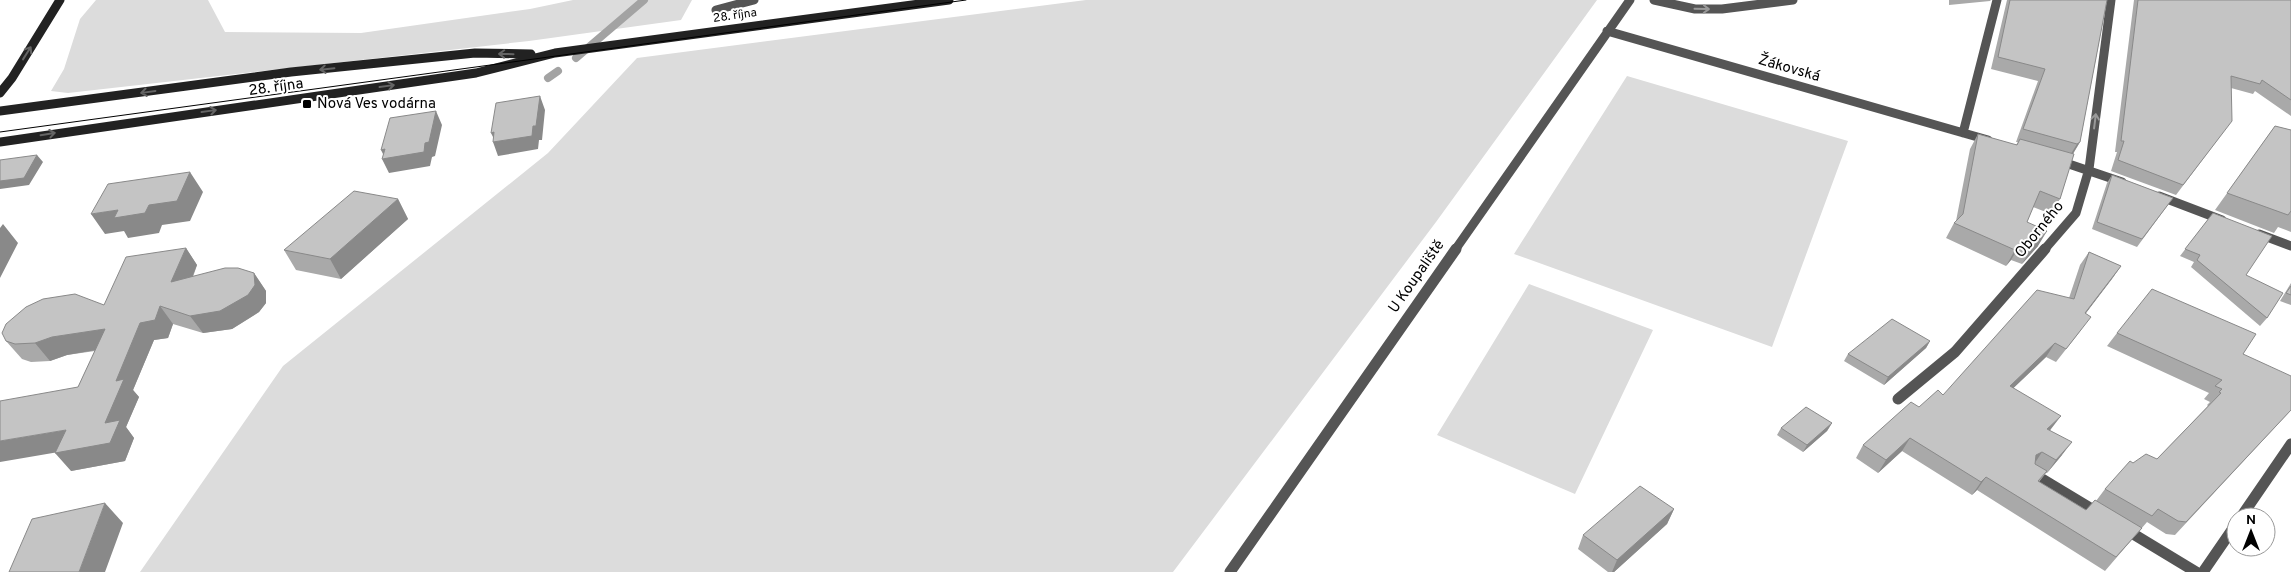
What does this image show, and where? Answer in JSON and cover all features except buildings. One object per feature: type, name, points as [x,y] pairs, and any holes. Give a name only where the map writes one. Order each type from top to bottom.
[{"type":"main road","points":[[0,93],[12,78],[60,0]]},
{"type":"main road","name":"28. října","points":[[0,142],[476,73],[555,54],[949,0]]},
{"type":"main road","name":"28. října","points":[[0,111],[273,75],[436,57],[475,53],[555,54]]},
{"type":"street","points":[[716,10],[754,0]]},
{"type":"street","name":"U Koupaliště","points":[[1230,572],[1630,0]]},
{"type":"street","points":[[1654,0],[1695,10],[1722,10],[1793,0]]},
{"type":"street","points":[[1963,133],[1997,0]]},
{"type":"street","name":"Oborného","points":[[1898,399],[1955,352],[2076,213],[2089,169],[2111,0]]},
{"type":"street","name":"Žákovská","points":[[1607,31],[1999,144]]},
{"type":"street","points":[[2053,159],[2089,169],[2134,186]]},
{"type":"street","points":[[2152,193],[2233,224]]},
{"type":"street","points":[[2251,231],[2291,246]]},
{"type":"street","points":[[2248,507],[2291,444]]},
{"type":"street","points":[[2032,473],[2196,572]]},
{"type":"street","points":[[2203,572],[2226,539]]},
{"type":"shaded area","points":[[96,0],[208,0],[225,32],[361,33],[530,9],[573,0],[692,0],[681,20],[529,41],[68,93],[51,91],[64,69],[80,19]]},
{"type":"shaded area","points":[[1086,0],[1597,0],[1436,222],[1173,572],[140,572],[283,366],[548,153],[637,58]]},
{"type":"shaded area","points":[[1627,76],[1848,141],[1772,347],[1514,254]]},
{"type":"shaded area","points":[[1529,284],[1653,330],[1575,494],[1437,435]]},
{"type":"waterway","points":[[576,58],[644,0]]},
{"type":"waterway","points":[[548,78],[558,71]]},
{"type":"tram line","points":[[0,132],[966,0]]},
{"type":"place","name":"Nová Ves vodárna","points":[[307,104]]}]
